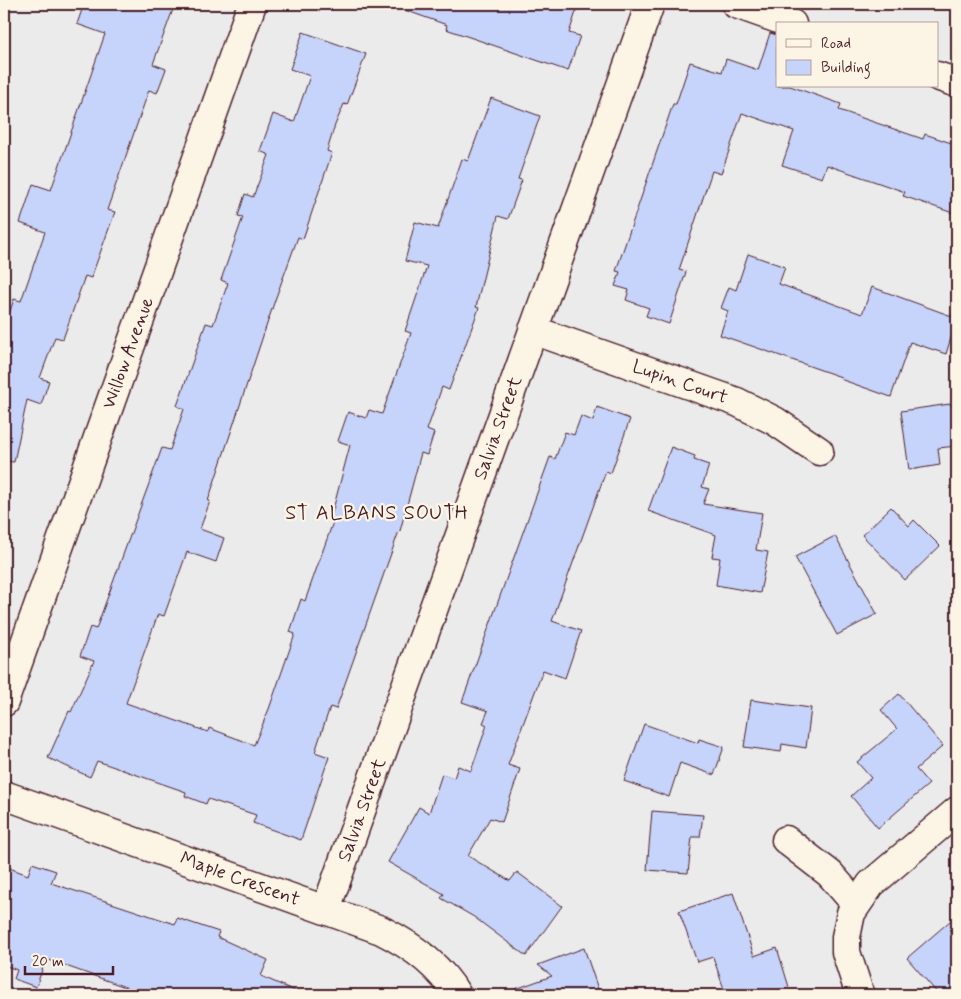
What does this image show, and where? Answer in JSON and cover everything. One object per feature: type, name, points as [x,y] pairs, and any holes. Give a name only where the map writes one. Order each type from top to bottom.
[{"type":"street","name":"Willow Avenue","points":[[4,702],[252,4]]},
{"type":"street","name":"Salvia Street","points":[[326,910],[650,4]]},
{"type":"street","points":[[736,4],[786,22]]},
{"type":"street","points":[[938,76],[957,83]]},
{"type":"street","name":"Lupin Court","points":[[533,330],[736,402],[775,421],[819,451]]},
{"type":"street","name":"Maple Crescent","points":[[4,795],[381,930],[404,942],[424,958],[451,986],[457,995]]},
{"type":"street","points":[[860,995],[846,952],[847,924],[856,904],[871,884],[957,811]]},
{"type":"street","points":[[786,840],[830,874],[856,904]]},
{"type":"building","points":[[84,4],[175,4],[153,64],[166,69],[157,93],[149,90],[107,210],[115,212],[91,278],[85,276],[63,339],[55,337],[40,378],[49,381],[41,405],[27,400],[14,462],[4,461],[4,329],[14,299],[21,301],[45,232],[20,223],[33,184],[51,190],[105,34],[77,24]]},
{"type":"building","points":[[396,4],[561,4],[577,9],[569,33],[580,36],[568,71],[446,29],[447,25],[396,7]]},
{"type":"building","points":[[303,32],[366,54],[347,105],[344,104],[335,125],[327,151],[332,153],[303,239],[298,237],[275,300],[208,501],[210,501],[200,529],[224,538],[216,562],[187,552],[164,616],[158,614],[126,703],[208,732],[209,728],[254,745],[269,709],[295,634],[290,632],[301,599],[305,601],[333,522],[330,521],[350,445],[338,441],[348,412],[366,418],[369,410],[382,414],[411,333],[405,331],[427,266],[405,261],[415,222],[438,228],[462,159],[468,161],[491,98],[540,116],[518,179],[522,180],[508,219],[498,216],[476,307],[479,308],[449,390],[442,387],[427,430],[434,433],[427,455],[421,453],[400,531],[336,709],[330,707],[315,752],[329,757],[301,840],[253,823],[256,815],[208,799],[206,804],[185,796],[186,792],[97,761],[90,777],[48,758],[94,661],[80,656],[90,627],[96,629],[162,448],[170,450],[184,409],[177,406],[206,323],[213,325],[228,283],[221,280],[243,217],[238,216],[245,194],[253,197],[269,155],[260,151],[273,114],[294,122],[310,76],[290,69]]},
{"type":"building","points":[[770,33],[776,35],[776,88],[796,88],[841,104],[839,110],[923,139],[925,134],[957,145],[957,200],[953,213],[903,196],[905,192],[827,165],[822,178],[782,165],[794,131],[742,113],[721,174],[712,171],[679,270],[686,272],[669,324],[646,316],[649,308],[626,300],[629,290],[615,286],[620,272],[616,271],[673,104],[676,104],[690,62],[722,72],[726,59],[758,70]]},
{"type":"building","points":[[748,254],[785,267],[779,284],[862,314],[872,287],[957,318],[946,354],[910,342],[891,397],[840,379],[841,377],[720,335],[728,311],[721,308],[729,287],[736,290]]},
{"type":"building","points":[[957,403],[957,446],[938,448],[940,465],[909,470],[901,411]]},
{"type":"building","points":[[597,407],[630,419],[611,473],[606,471],[552,621],[581,631],[565,678],[543,670],[508,765],[520,769],[502,822],[490,818],[468,856],[510,881],[517,872],[562,906],[526,956],[474,917],[441,898],[444,894],[388,862],[419,807],[429,813],[442,774],[454,778],[458,766],[471,771],[487,725],[483,723],[488,711],[462,702],[550,457],[555,459],[565,432],[574,435],[581,416],[593,421]]},
{"type":"building","points":[[671,447],[695,456],[694,460],[709,465],[702,487],[709,489],[703,504],[762,513],[756,550],[768,552],[760,593],[716,585],[720,558],[712,557],[716,535],[648,511]]},
{"type":"building","points":[[891,507],[909,526],[914,520],[940,546],[905,580],[862,535]]},
{"type":"building","points":[[835,536],[877,614],[837,635],[795,557]]},
{"type":"building","points":[[899,694],[943,746],[916,769],[929,784],[878,828],[851,796],[871,778],[857,762],[897,729],[881,710]]},
{"type":"building","points":[[751,700],[811,708],[806,748],[782,744],[781,752],[744,747]]},
{"type":"building","points":[[644,724],[698,743],[699,739],[724,747],[714,775],[680,763],[669,797],[624,781]]},
{"type":"building","points":[[652,811],[703,815],[700,837],[692,837],[688,873],[647,870]]},
{"type":"building","points":[[32,863],[56,871],[51,883],[175,924],[177,918],[219,932],[217,937],[268,960],[261,976],[304,995],[148,995],[46,959],[36,987],[14,979],[17,970],[4,965],[4,866],[28,875]]},
{"type":"building","points":[[733,893],[754,956],[777,948],[789,987],[763,995],[726,995],[713,957],[697,962],[679,911]]},
{"type":"building","points":[[957,915],[957,995],[939,995],[907,958]]},
{"type":"building","points":[[584,948],[600,995],[508,995],[507,992],[552,976],[538,965]]},
{"type":"district","name":"ST ALBANS SOUTH","points":[[377,513]]}]
